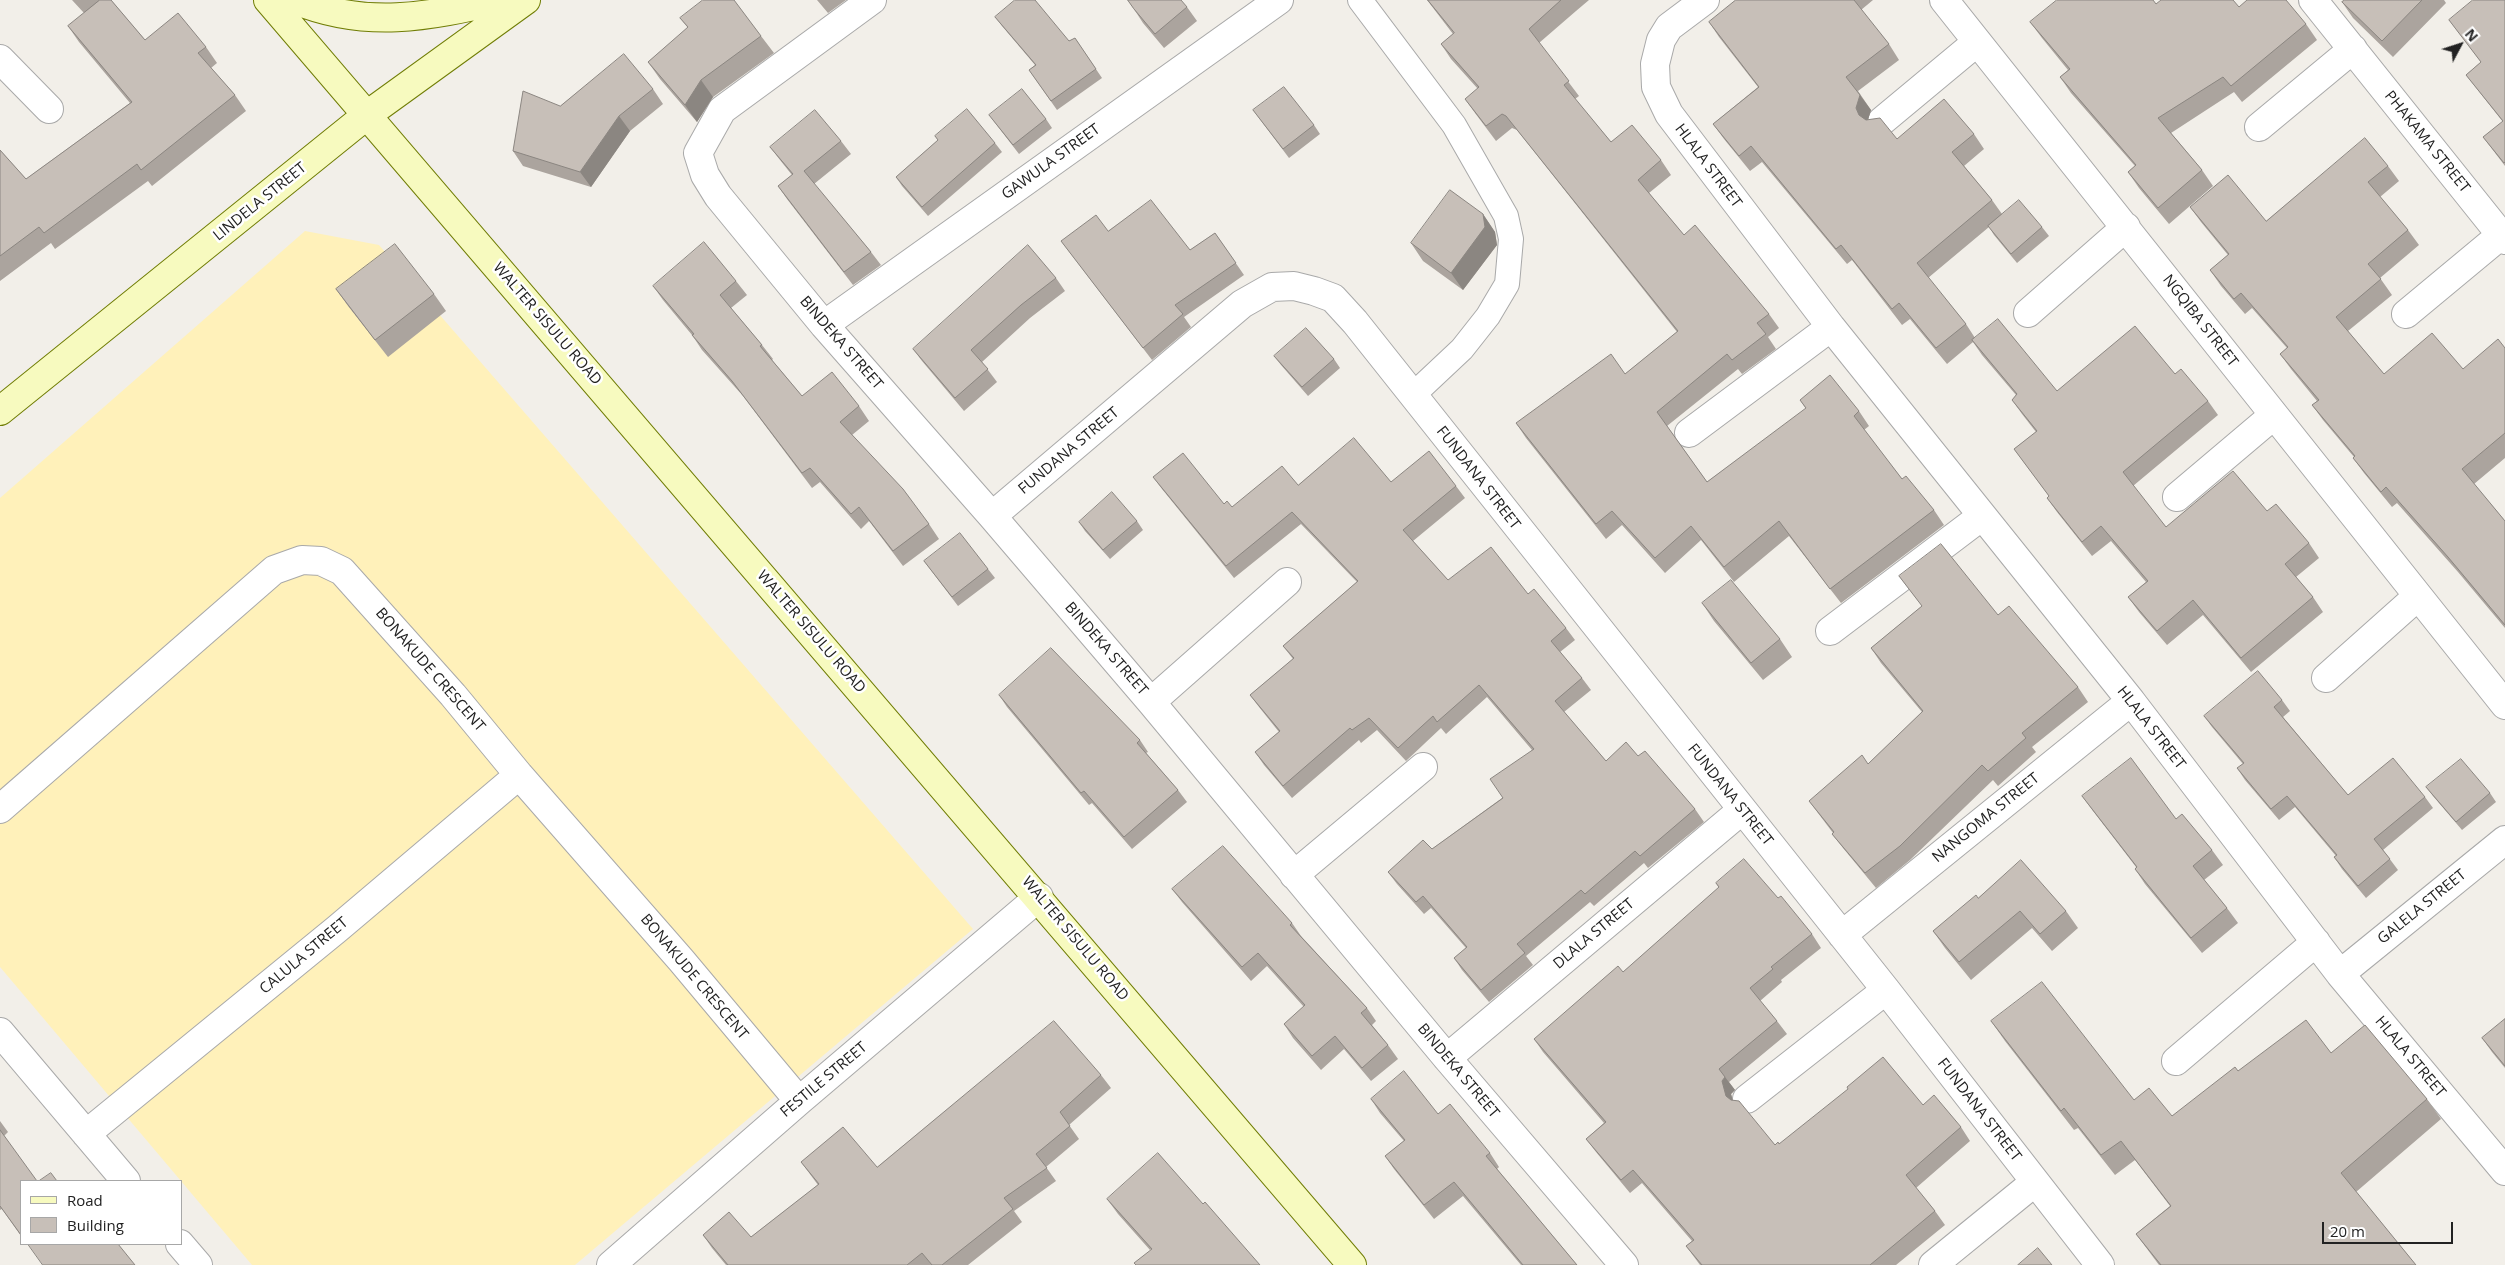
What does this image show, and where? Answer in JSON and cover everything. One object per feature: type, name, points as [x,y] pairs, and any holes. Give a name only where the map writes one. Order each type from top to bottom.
[{"type":"street","name":"WALTER SISULU ROAD","points":[[268,0],[1039,897],[1352,1265]]},
{"type":"street","points":[[295,0],[315,8],[361,18],[389,19],[426,16],[500,0]]},
{"type":"street","name":"LINDELA STREET","points":[[0,412],[367,115],[526,0]]},
{"type":"street","name":"BINDEKA STREET","points":[[872,0],[722,110],[698,153],[705,175],[718,196],[824,325],[992,516],[1151,702],[1447,1058],[1624,1265]]},
{"type":"street","name":"GAWULA STREET","points":[[824,325],[1279,0]]},
{"type":"street","name":"HLALA STREET","points":[[1705,0],[1669,27],[1661,40],[1655,64],[1656,87],[1668,114],[1831,327],[2130,701],[2340,974],[2505,1171]]},
{"type":"street","name":"NGQIBA STREET","points":[[1944,0],[2505,705]]},
{"type":"street","name":"PHAKAMA STREET","points":[[2313,0],[2503,238],[2406,314]]},
{"type":"street","points":[[1882,121],[1977,42]]},
{"type":"street","points":[[2259,127],[2353,49]]},
{"type":"street","points":[[0,59],[49,110]]},
{"type":"street","points":[[2028,312],[2126,227]]},
{"type":"street","name":"FUNDANA STREET","points":[[992,516],[1242,304],[1272,288],[1294,286],[1314,290],[1332,298],[1355,322],[1886,990],[2100,1265]]},
{"type":"street","points":[[1690,433],[1831,327]]},
{"type":"street","points":[[2177,497],[2274,415]]},
{"type":"street","points":[[1830,631],[1982,516]]},
{"type":"street","name":"BONAKUDE CRESCENT","points":[[0,808],[274,570],[302,560],[322,561],[342,571],[453,695],[518,775],[681,960],[799,1101]]},
{"type":"street","name":"BINDEKA STREET","points":[[1151,702],[1287,582]]},
{"type":"street","points":[[2326,678],[2418,596]]},
{"type":"street","name":"NANGOMA STREET","points":[[1842,935],[2130,701]]},
{"type":"street","points":[[1294,875],[1423,767]]},
{"type":"street","name":"CALULA STREET","points":[[86,1134],[337,929],[518,775]]},
{"type":"street","name":"DLALA STREET","points":[[1447,1058],[1742,810]]},
{"type":"street","name":"GALELA STREET","points":[[2340,974],[2505,840]]},
{"type":"street","name":"FESTILE STREET","points":[[611,1265],[799,1101],[1039,897]]},
{"type":"street","points":[[2176,1061],[2316,942]]},
{"type":"street","points":[[1746,1099],[1886,990]]},
{"type":"street","points":[[0,1032],[125,1180]]},
{"type":"street","points":[[1933,1265],[2035,1182]]},
{"type":"street","points":[[181,1245],[198,1265]]},
{"type":"lane","points":[[1360,0],[1454,125],[1506,216],[1511,239],[1507,284],[1488,316],[1462,349],[1412,395]]},
{"type":"sand","points":[[305,231],[379,245],[973,929],[575,1265],[252,1265],[0,967],[0,498]]},
{"type":"building","points":[[100,0],[111,0],[145,40],[178,13],[206,47],[198,53],[235,95],[141,170],[137,164],[44,233],[39,227],[0,256],[0,150],[26,179],[132,102],[68,26]]},
{"type":"building","points":[[703,0],[734,0],[761,36],[701,80],[685,105],[648,62],[688,27],[680,18]]},
{"type":"building","points":[[1015,0],[1035,0],[1069,41],[1075,38],[1096,69],[1051,101],[1029,70],[1036,65],[995,17]]},
{"type":"building","points":[[1128,0],[1181,0],[1187,7],[1155,34]]},
{"type":"building","points":[[1428,0],[1561,0],[1529,29],[1569,81],[1564,85],[1611,142],[1632,125],[1661,160],[1638,180],[1684,235],[1695,225],[1769,314],[1757,323],[1766,334],[1732,360],[1727,354],[1657,412],[1707,482],[1806,408],[1800,400],[1830,375],[1859,411],[1854,416],[1902,479],[1906,476],[1934,510],[1830,589],[1779,521],[1724,567],[1691,526],[1655,558],[1612,511],[1596,524],[1516,423],[1611,354],[1625,374],[1678,331],[1506,116],[1502,114],[1486,126],[1465,99],[1479,87],[1441,44],[1454,33]]},
{"type":"building","points":[[1736,0],[1854,0],[1889,44],[1846,77],[1860,95],[1856,108],[1859,115],[1866,120],[1880,118],[1897,139],[1944,99],[1974,134],[1952,152],[1992,200],[1917,263],[1966,324],[1936,348],[1899,303],[1892,309],[1841,245],[1836,249],[1751,146],[1739,156],[1713,124],[1759,87],[1709,22]]},
{"type":"building","points":[[2057,0],[2153,0],[2156,4],[2161,0],[2233,0],[2239,7],[2247,0],[2286,0],[2306,24],[2231,86],[2223,77],[2158,118],[2202,170],[2158,208],[2128,172],[2136,165],[2060,77],[2070,69],[2030,22]]},
{"type":"building","points":[[2345,0],[2422,0],[2382,41],[2342,2]]},
{"type":"building","points":[[2473,0],[2505,0],[2504,163],[2483,137],[2503,121],[2466,75],[2481,62],[2449,20]]},
{"type":"building","points":[[624,54],[653,89],[619,116],[580,172],[513,151],[523,91],[560,106]]},
{"type":"building","points":[[1284,87],[1314,125],[1283,149],[1253,110]]},
{"type":"building","points":[[1022,89],[1046,119],[1013,145],[989,115]]},
{"type":"building","points":[[967,109],[995,143],[922,207],[896,177],[938,140],[935,136]]},
{"type":"building","points":[[815,110],[841,141],[804,171],[871,252],[844,272],[778,186],[793,174],[770,147]]},
{"type":"building","points":[[2365,138],[2388,166],[2368,182],[2408,230],[2368,264],[2381,279],[2336,317],[2384,374],[2432,333],[2463,369],[2498,339],[2505,348],[2505,433],[2462,469],[2505,521],[2505,625],[2386,487],[2381,492],[2353,458],[2355,456],[2312,405],[2319,400],[2280,354],[2288,347],[2241,293],[2234,299],[2210,270],[2229,254],[2190,207],[2228,175],[2266,221]]},
{"type":"building","points":[[1450,190],[1483,214],[1485,227],[1451,273],[1411,243]]},
{"type":"building","points":[[1151,200],[1190,250],[1215,233],[1236,263],[1175,305],[1183,314],[1143,348],[1061,241],[1096,215],[1108,231]]},
{"type":"building","points":[[2019,200],[2042,227],[2011,254],[1988,226]]},
{"type":"building","points":[[704,242],[736,281],[720,295],[802,396],[832,372],[859,406],[840,422],[903,489],[929,524],[893,551],[859,507],[851,514],[810,468],[802,473],[732,381],[653,286]]},
{"type":"building","points":[[395,244],[434,294],[375,340],[336,289]]},
{"type":"building","points":[[1028,245],[1056,278],[1021,305],[971,350],[988,369],[955,398],[913,349]]},
{"type":"building","points":[[1998,319],[2057,391],[2135,326],[2175,374],[2181,369],[2208,401],[2123,472],[2166,527],[2233,471],[2267,511],[2276,504],[2309,543],[2285,564],[2313,597],[2241,658],[2193,600],[2157,631],[2128,597],[2148,581],[2101,526],[2082,542],[2047,498],[2049,496],[2014,449],[2037,431],[2012,400],[2017,394],[1972,340]]},
{"type":"building","points":[[1306,328],[1334,359],[1302,387],[1274,356]]},
{"type":"building","points":[[1354,438],[1391,482],[1429,451],[1456,486],[1403,530],[1448,580],[1491,547],[1528,594],[1534,589],[1566,628],[1551,641],[1582,678],[1555,701],[1606,761],[1626,742],[1638,756],[1645,751],[1695,809],[1640,856],[1635,851],[1585,894],[1581,890],[1517,944],[1525,953],[1481,990],[1454,958],[1467,947],[1423,896],[1416,902],[1388,872],[1423,840],[1432,849],[1503,798],[1490,779],[1534,749],[1479,685],[1437,722],[1433,716],[1398,748],[1369,718],[1352,730],[1350,728],[1283,786],[1255,752],[1280,731],[1250,695],[1294,658],[1283,646],[1358,581],[1292,512],[1226,566],[1153,477],[1183,453],[1224,504],[1227,501],[1232,507],[1282,466],[1298,485]]},
{"type":"building","points":[[1112,492],[1137,521],[1103,550],[1079,522]]},
{"type":"building","points":[[960,533],[988,569],[952,597],[924,561]]},
{"type":"building","points":[[1941,544],[1998,615],[2009,606],[2078,687],[2022,733],[2026,738],[1988,771],[1982,765],[1900,846],[1865,873],[1832,834],[1834,832],[1809,801],[1862,755],[1868,764],[1923,711],[1871,648],[1922,606],[1899,576]]},
{"type":"building","points":[[1731,580],[1780,639],[1751,663],[1702,603]]},
{"type":"building","points":[[1051,648],[1140,740],[1137,743],[1178,790],[1124,837],[1084,791],[1081,793],[999,695]]},
{"type":"building","points":[[2258,671],[2282,700],[2274,707],[2348,795],[2393,758],[2425,797],[2374,839],[2390,859],[2358,886],[2334,857],[2337,855],[2287,796],[2271,809],[2237,768],[2244,763],[2204,716]]},
{"type":"building","points":[[2131,758],[2176,819],[2182,814],[2212,850],[2193,866],[2227,908],[2191,938],[2135,869],[2137,867],[2082,796]]},
{"type":"building","points":[[2461,759],[2490,793],[2456,822],[2426,787]]},
{"type":"building","points":[[1223,846],[1292,923],[1290,925],[1367,1008],[1361,1013],[1388,1045],[1362,1068],[1335,1036],[1312,1056],[1284,1024],[1305,1005],[1258,953],[1242,967],[1172,889]]},
{"type":"building","points":[[1744,859],[1778,898],[1781,896],[1812,934],[1771,967],[1773,969],[1750,988],[1777,1021],[1719,1069],[1725,1077],[1722,1081],[1726,1096],[1731,1100],[1739,1101],[1775,1145],[1778,1142],[1779,1144],[1848,1089],[1847,1087],[1883,1057],[1923,1105],[1934,1095],[1961,1127],[1906,1175],[1935,1211],[1870,1265],[1702,1265],[1686,1246],[1694,1240],[1633,1170],[1621,1180],[1586,1139],[1606,1122],[1534,1039],[1618,966],[1623,972],[1719,887],[1716,883]]},
{"type":"building","points":[[2021,860],[2066,911],[2040,934],[2020,911],[1959,962],[1933,931],[1976,895],[1978,898]]},
{"type":"building","points":[[2042,982],[2134,1100],[2149,1088],[2172,1116],[2235,1067],[2238,1071],[2306,1020],[2331,1053],[2365,1025],[2427,1099],[2341,1173],[2416,1265],[2161,1265],[2136,1234],[2171,1206],[2121,1141],[2101,1155],[2064,1108],[2061,1111],[1991,1021]]},
{"type":"building","points":[[2505,1019],[2505,1066],[2482,1038]]},
{"type":"building","points":[[1054,1021],[1101,1075],[1060,1112],[1070,1126],[1036,1154],[1047,1168],[1004,1198],[1013,1209],[942,1265],[932,1265],[922,1253],[907,1265],[728,1265],[703,1235],[729,1212],[751,1237],[819,1184],[801,1162],[843,1127],[877,1167]]},
{"type":"building","points":[[1404,1071],[1438,1114],[1450,1104],[1490,1153],[1486,1156],[1577,1265],[1523,1265],[1454,1182],[1424,1205],[1385,1156],[1405,1140],[1371,1099]]},
{"type":"building","points":[[0,1130],[36,1180],[20,1180],[20,1234],[0,1206]]},
{"type":"building","points":[[1158,1153],[1203,1204],[1205,1202],[1260,1265],[1136,1265],[1134,1263],[1152,1249],[1107,1199]]},
{"type":"building","points":[[51,1173],[56,1180],[40,1180]]},
{"type":"building","points":[[29,1245],[119,1245],[135,1265],[43,1265]]},
{"type":"building","points":[[2038,1248],[2052,1265],[2018,1265]]}]
